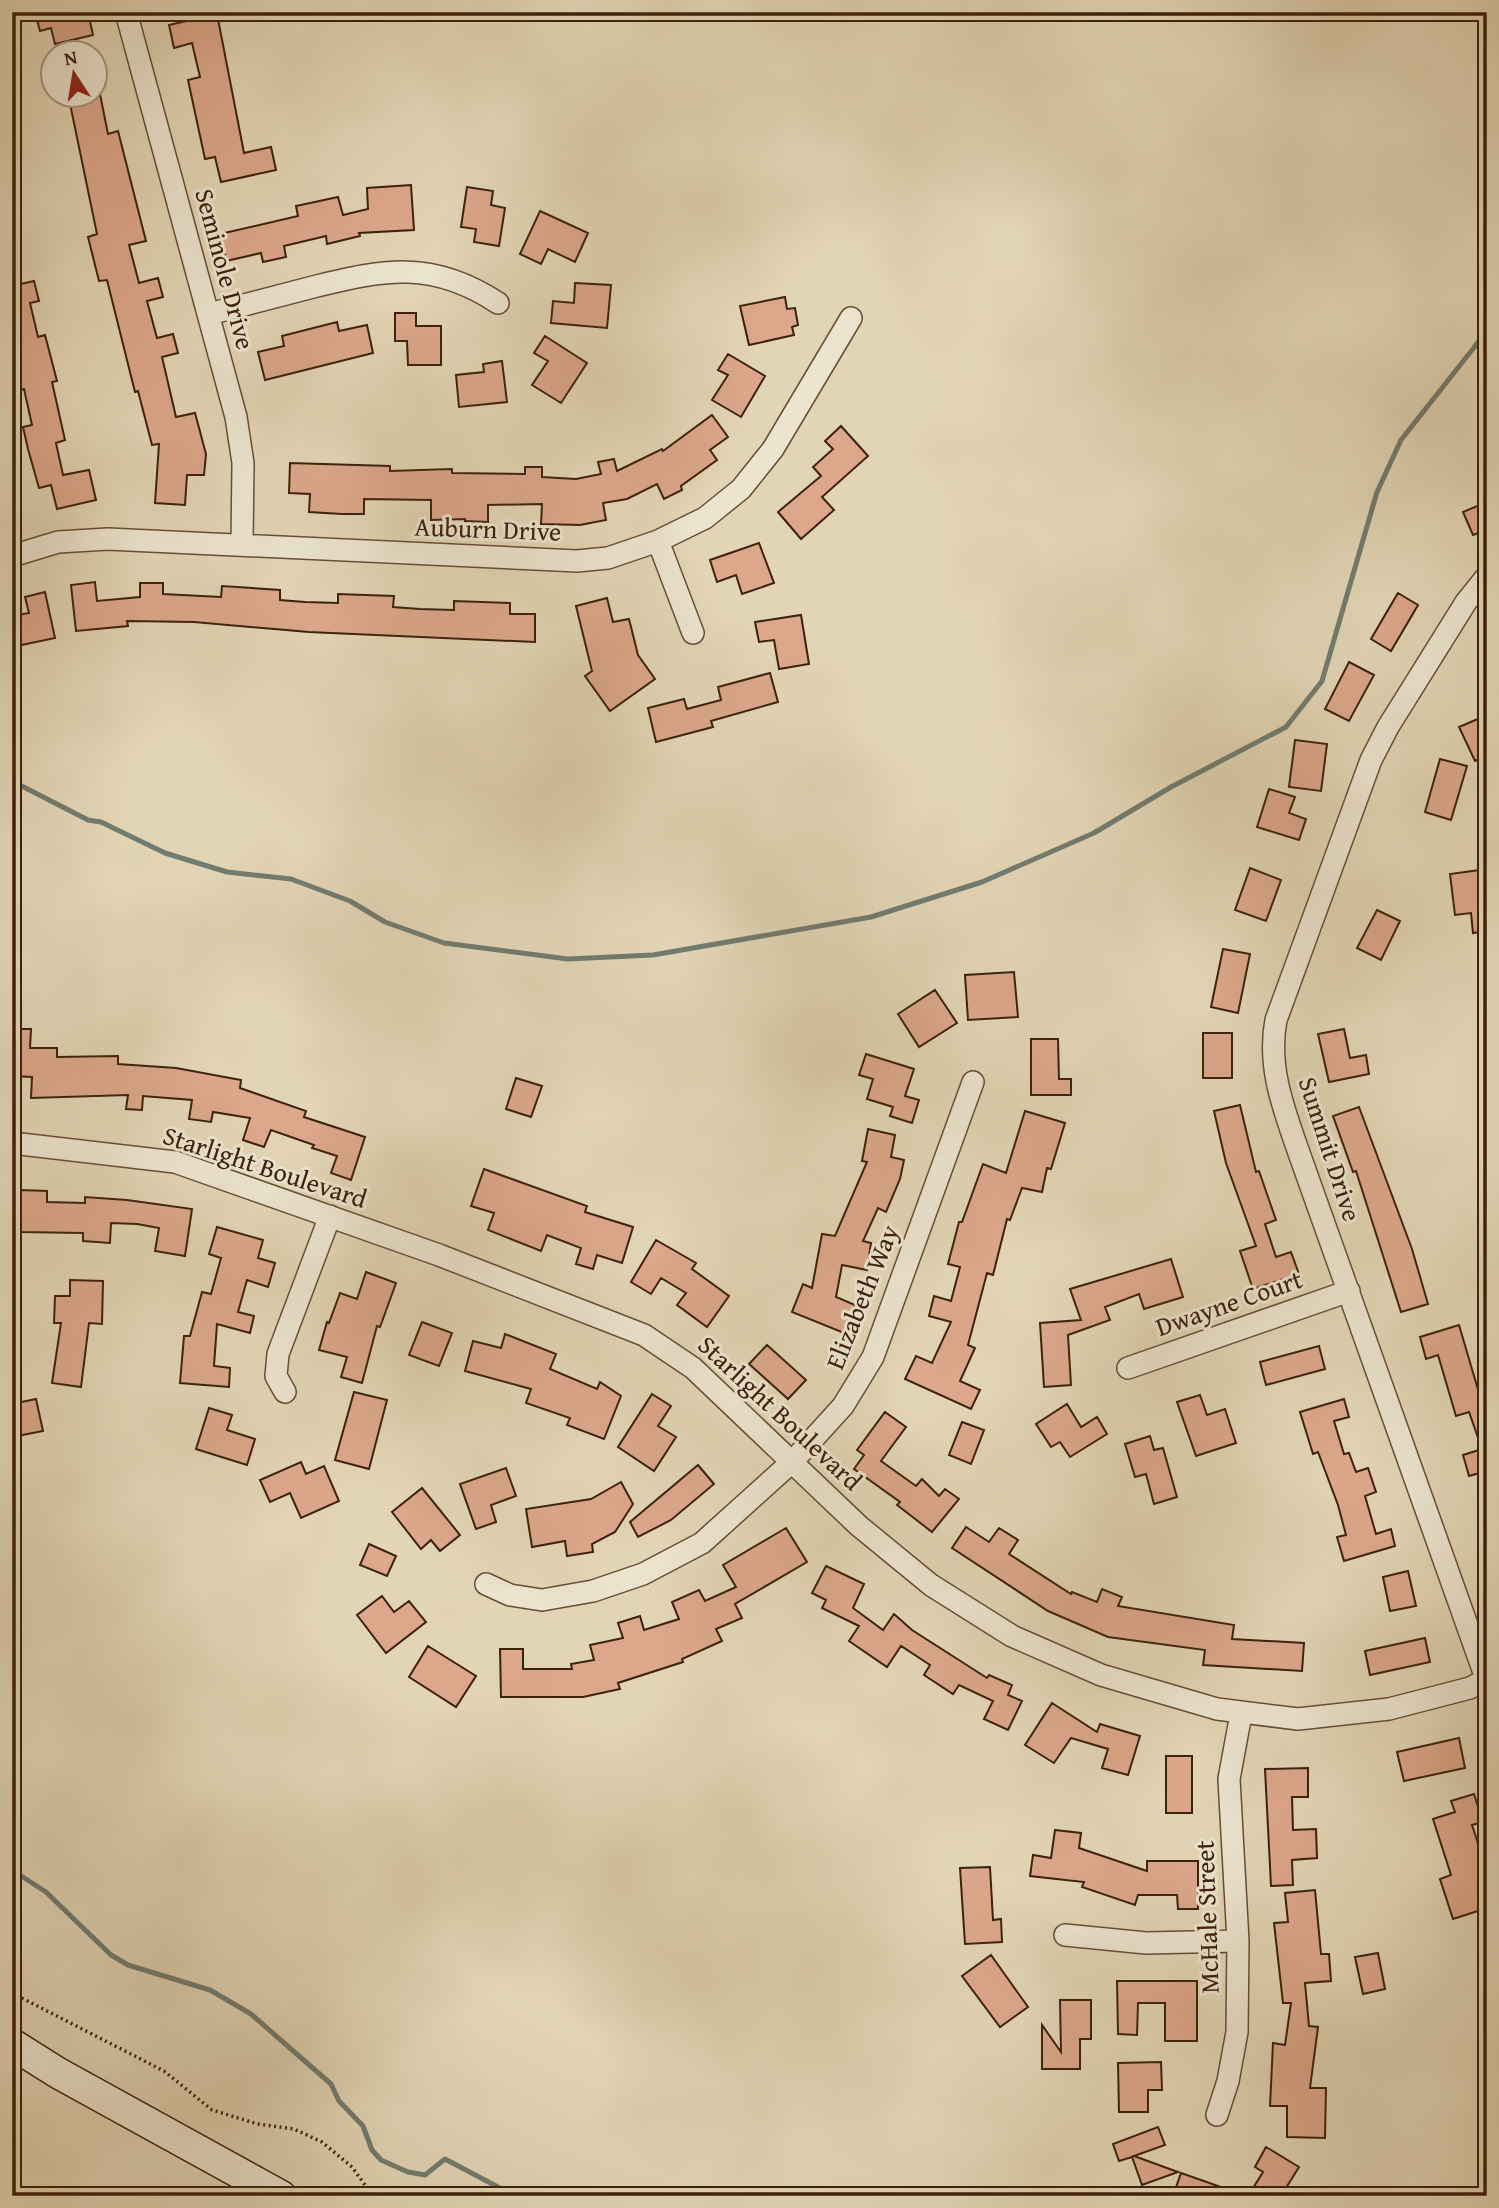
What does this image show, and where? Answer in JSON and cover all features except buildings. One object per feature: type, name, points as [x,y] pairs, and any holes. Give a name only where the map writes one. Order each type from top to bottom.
[{"type":"main road","points":[[12,2044],[58,2073],[281,2196]]},
{"type":"street","name":"Seminole Drive","points":[[126,12],[209,314],[240,440],[243,463],[242,544]]},
{"type":"street","points":[[209,314],[369,273],[400,270],[451,278],[498,303]]},
{"type":"street","name":"Auburn Drive","points":[[13,550],[89,539],[577,561],[608,558],[658,541],[705,517],[755,475],[851,318]]},
{"type":"street","points":[[658,541],[693,633]]},
{"type":"street","name":"Summit Drive","points":[[1487,576],[1466,602],[1388,727],[1371,760],[1275,1029],[1274,1054],[1279,1095],[1487,1680]]},
{"type":"street","name":"Elizabeth Way","points":[[486,1584],[510,1595],[542,1600],[593,1591],[643,1574],[702,1543],[793,1461],[843,1406],[873,1357],[972,1082]]},
{"type":"street","name":"Starlight Boulevard","points":[[12,1143],[175,1162],[330,1216],[652,1339],[694,1368],[890,1553],[931,1586],[993,1625],[1101,1675],[1148,1691],[1241,1714],[1298,1719],[1367,1713],[1469,1688],[1487,1680]]},
{"type":"street","points":[[285,1392],[276,1376],[278,1354],[330,1216]]},
{"type":"street","name":"Dwayne Court","points":[[1128,1368],[1349,1291]]},
{"type":"street","name":"McHale Street","points":[[1216,2115],[1236,2046],[1238,1941],[1229,1779],[1241,1714]]},
{"type":"street","points":[[1065,1934],[1146,1943],[1238,1941]]},
{"type":"path","points":[[12,1993],[164,2071],[212,2110],[258,2124],[294,2129],[322,2142],[352,2167],[373,2196]]},
{"type":"waterway","points":[[12,781],[88,820],[101,822],[165,853],[227,872],[291,879],[350,901],[385,922],[444,943],[568,959],[653,955],[871,917],[982,882],[1094,833],[1171,787],[1286,727],[1322,681],[1377,492],[1401,440],[1487,331]]},
{"type":"waterway","points":[[12,1870],[46,1892],[111,1955],[128,1965],[210,1990],[251,2014],[331,2084],[339,2101],[363,2126],[372,2150],[381,2160],[408,2172],[425,2175],[445,2159],[515,2196]]}]
